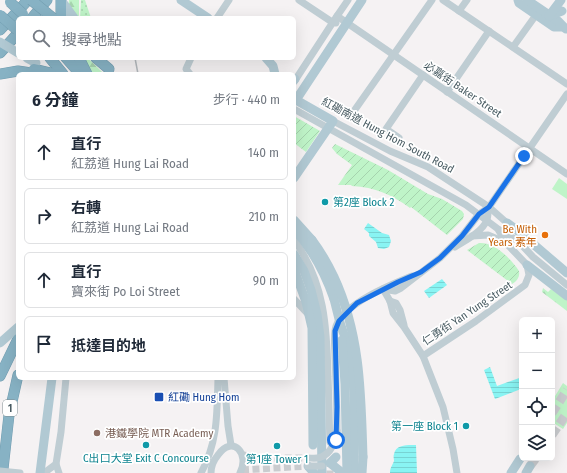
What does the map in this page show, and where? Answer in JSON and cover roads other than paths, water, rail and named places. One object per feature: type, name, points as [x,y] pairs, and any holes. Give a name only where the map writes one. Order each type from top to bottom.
[{"type":"highway","points":[[0,30],[3,18],[29,0],[50,16]]},
{"type":"highway","points":[[34,16],[47,0]]},
{"type":"highway","points":[[61,0],[61,16]]},
{"type":"highway","points":[[9,1],[25,16]]},
{"type":"highway","points":[[3,18],[16,29]]},
{"type":"highway","points":[[0,53],[16,33]]},
{"type":"highway","points":[[31,60],[46,72]]},
{"type":"highway","points":[[52,60],[61,72]]},
{"type":"highway","points":[[72,60],[79,72]]},
{"type":"highway","points":[[72,60],[85,72]]},
{"type":"highway","points":[[98,60],[112,72]]},
{"type":"highway","points":[[0,68],[20,68],[39,72]]},
{"type":"highway","points":[[0,74],[18,71],[25,72]]},
{"type":"highway","points":[[0,376],[16,343]]},
{"type":"highway","name":"1","points":[[2,470],[8,421],[17,380]]},
{"type":"main road","points":[[61,0],[73,16]]},
{"type":"main road","points":[[181,0],[205,16]]},
{"type":"main road","points":[[296,101],[304,86],[362,0]]},
{"type":"main road","points":[[518,0],[519,3],[554,27],[562,26]]},
{"type":"main road","points":[[527,0],[562,26]]},
{"type":"main road","points":[[550,16],[561,0]]},
{"type":"main road","points":[[536,15],[550,16],[564,8]]},
{"type":"main road","points":[[562,26],[564,8]]},
{"type":"main road","points":[[0,42],[16,52]]},
{"type":"main road","points":[[103,60],[112,72]]},
{"type":"main road","points":[[268,60],[273,66],[274,72]]},
{"type":"main road","name":"紅磡南道 Hung Hom South Road","points":[[296,104],[331,125]]},
{"type":"main road","points":[[296,175],[331,125]]},
{"type":"main road","points":[[296,222],[309,236],[320,252],[338,285],[347,309],[359,369],[363,458],[362,473]]},
{"type":"main road","points":[[508,223],[567,273]]},
{"type":"main road","points":[[296,231],[304,241],[322,270],[338,311],[345,384],[346,473]]},
{"type":"main road","points":[[296,257],[304,271],[311,290],[317,314],[320,337],[324,465]]},
{"type":"main road","points":[[527,266],[567,296]]},
{"type":"main road","points":[[296,274],[302,287],[312,328],[313,445]]},
{"type":"main road","points":[[340,323],[346,340],[354,382],[354,473]]},
{"type":"main road","points":[[0,343],[16,329]]},
{"type":"main road","points":[[40,473],[52,380]]},
{"type":"main road","points":[[324,465],[345,446]]},
{"type":"main road","points":[[507,473],[519,460],[511,473]]},
{"type":"main road","points":[[324,465],[342,473]]},
{"type":"street","points":[[218,16],[229,0]]},
{"type":"street","name":"必嘉街 Baker Street","points":[[299,0],[335,19],[346,23],[567,174]]},
{"type":"street","points":[[296,77],[348,0]]},
{"type":"street","points":[[354,111],[432,0]]},
{"type":"street","points":[[443,0],[567,84]]},
{"type":"street","points":[[459,11],[467,0]]},
{"type":"street","points":[[513,47],[536,15]]},
{"type":"street","points":[[447,92],[489,31]]},
{"type":"street","points":[[188,72],[186,69],[190,60]]},
{"type":"street","points":[[399,138],[386,129],[423,76]]},
{"type":"street","points":[[344,306],[357,303],[383,289],[395,291],[401,288],[447,252],[479,214],[489,207],[567,94]]},
{"type":"street","name":"紅磡南道 Hung Hom South Road","points":[[331,125],[428,167],[489,207],[508,223],[518,242]]},
{"type":"street","name":"紅磡南道 Hung Hom South Road","points":[[331,125],[479,214],[518,242],[533,257],[567,285]]},
{"type":"street","points":[[447,252],[472,236],[487,220],[489,207]]},
{"type":"street","name":"紅磡南道 Hung Hom South Road","points":[[498,229],[507,244],[527,266]]},
{"type":"street","points":[[472,236],[488,235],[507,244]]},
{"type":"street","points":[[296,243],[307,262],[328,313],[327,336],[330,442]]},
{"type":"street","name":"仁勇街 Yan Yung Street","points":[[423,356],[522,288],[529,275],[527,266]]},
{"type":"street","points":[[383,289],[390,301],[396,303],[400,310],[404,327],[423,356],[443,407],[457,473]]},
{"type":"street","points":[[296,301],[310,316]]},
{"type":"street","points":[[310,466],[324,465],[336,440],[335,331],[339,321],[357,303]]},
{"type":"street","points":[[59,473],[56,464],[61,432],[66,380]]},
{"type":"street","points":[[201,473],[206,464],[215,437],[218,380]]},
{"type":"street","points":[[224,380],[231,446]]},
{"type":"street","points":[[211,473],[212,463],[216,457],[226,447],[231,446],[238,448],[243,455],[243,466],[240,473]]},
{"type":"street","points":[[47,471],[56,464]]},
{"type":"street","points":[[2,470],[20,473]]},
{"type":"water","points":[[368,223],[382,233],[389,235],[391,241],[389,247],[384,249],[378,248],[376,242],[364,229]]},
{"type":"water","points":[[442,279],[447,285],[429,298],[424,291]]},
{"type":"water","points":[[490,367],[497,386],[519,378],[519,390],[495,399],[484,370]]},
{"type":"water","points":[[416,445],[417,473],[390,473],[397,448]]},
{"type":"tunnel","points":[[555,408],[567,390]]},
{"type":"tunnel","points":[[555,431],[567,413]]},
{"type":"tunnel","points":[[243,455],[264,458],[308,458]]},
{"type":"tunnel","points":[[330,460],[330,473]]},
{"type":"tunnel","points":[[530,466],[534,461]]},
{"type":"tunnel","points":[[242,470],[308,466]]},
{"type":"railway","points":[[135,60],[138,72]]},
{"type":"place","name":"第2座 Block 2","points":[[325,202]]},
{"type":"place","name":"Be With Years 素年","points":[[545,235]]},
{"type":"place","name":"紅磡 Hung Hom","points":[[159,397]]},
{"type":"place","name":"第一座 Block 1","points":[[466,426]]},
{"type":"place","name":"港鐵學院 MTR Academy","points":[[97,433]]},
{"type":"place","name":"C出口大堂 Exit C Concourse","points":[[146,445]]},
{"type":"place","name":"第1座 Tower 1","points":[[277,446]]}]
